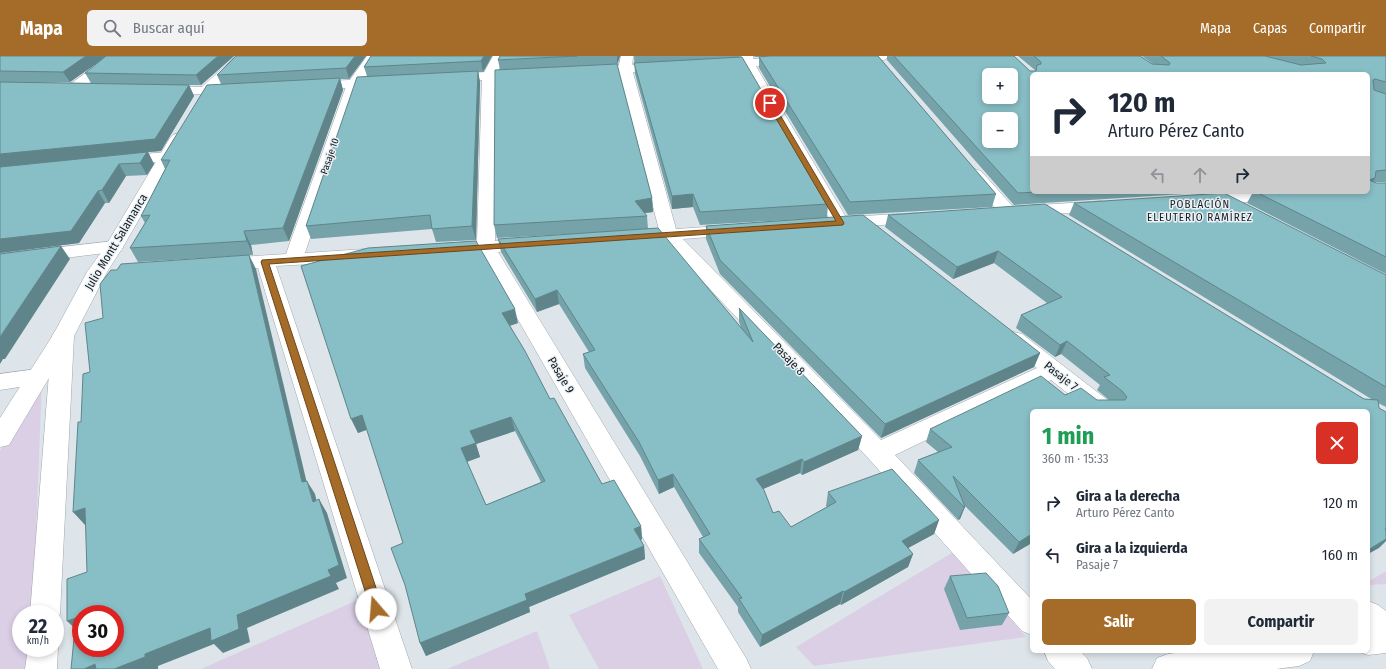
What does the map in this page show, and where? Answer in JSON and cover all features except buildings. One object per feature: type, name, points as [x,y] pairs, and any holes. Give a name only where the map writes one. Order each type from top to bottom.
[{"type":"street","points":[[74,88],[117,56]]},
{"type":"street","name":"Julio Montt Salamanca","points":[[0,438],[62,336],[97,272],[114,247],[206,91],[244,56]]},
{"type":"street","name":"Pasaje 10","points":[[293,260],[354,84],[374,56]]},
{"type":"street","points":[[486,247],[489,76],[499,56]]},
{"type":"street","points":[[830,59],[874,56],[884,62]]},
{"type":"street","points":[[701,65],[747,60],[801,60]]},
{"type":"street","points":[[747,60],[833,224],[937,217]]},
{"type":"street","points":[[577,72],[626,63],[678,67]]},
{"type":"street","name":"Pasaje 8","points":[[626,63],[669,235],[878,452],[1030,619]]},
{"type":"street","points":[[433,79],[537,74]]},
{"type":"street","points":[[299,86],[402,81]]},
{"type":"street","points":[[59,88],[97,89]]},
{"type":"street","points":[[144,90],[230,90]]},
{"type":"street","points":[[103,163],[167,157]]},
{"type":"street","points":[[967,164],[1008,212]]},
{"type":"street","points":[[1189,201],[1284,194]]},
{"type":"street","points":[[1220,198],[1248,212]]},
{"type":"street","points":[[985,214],[1121,205]]},
{"type":"street","points":[[1045,210],[1072,226]]},
{"type":"street","points":[[865,222],[884,237]]},
{"type":"street","points":[[616,238],[755,229]]},
{"type":"street","points":[[432,250],[547,243]]},
{"type":"street","points":[[0,260],[114,247]]},
{"type":"street","name":"Pasaje 9","points":[[486,247],[735,669]]},
{"type":"street","points":[[204,266],[385,253]]},
{"type":"street","points":[[265,262],[396,669]]},
{"type":"street","points":[[97,272],[120,271]]},
{"type":"street","name":"Pasaje 7","points":[[997,326],[1103,409]]},
{"type":"street","points":[[46,605],[62,336]]},
{"type":"street","points":[[878,452],[1053,370]]},
{"type":"street","points":[[0,382],[37,377]]},
{"type":"street","points":[[1370,616],[1386,628]]},
{"type":"street","points":[[1370,641],[1386,639]]},
{"type":"street","points":[[1061,653],[1076,669]]},
{"type":"street","points":[[1168,669],[1284,653]]},
{"type":"street","points":[[41,669],[42,657]]},
{"type":"shaded area","points":[[42,379],[33,605],[12,605],[12,657],[32,657],[31,669],[0,669],[0,451]]},
{"type":"shaded area","points":[[955,551],[1026,637],[814,666],[796,647]]},
{"type":"shaded area","points":[[1386,571],[1386,584],[1370,585],[1370,581]]},
{"type":"shaded area","points":[[660,576],[703,669],[599,669],[569,615]]},
{"type":"shaded area","points":[[360,599],[381,669],[201,669]]},
{"type":"shaded area","points":[[537,631],[550,669],[447,669]]},
{"type":"district","name":"POBLACIÓN ELEUTERIO RAMÍREZ","points":[[1200,210]]},
{"type":"route","points":[[376,609],[265,262],[841,223],[770,103]]}]
